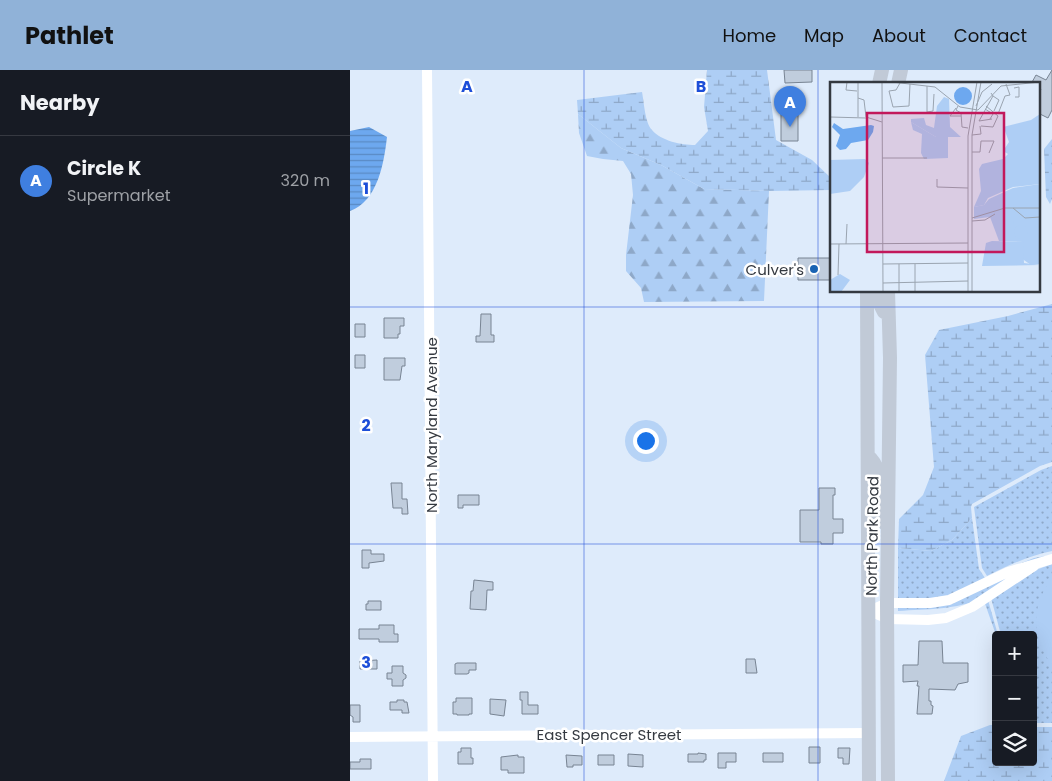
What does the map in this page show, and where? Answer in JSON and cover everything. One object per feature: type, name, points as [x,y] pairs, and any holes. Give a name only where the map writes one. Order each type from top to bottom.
[{"type":"main road","name":"North Park Road","points":[[867,292],[869,781]]},
{"type":"main road","points":[[877,292],[880,304],[888,319]]},
{"type":"main road","name":"North Park Road","points":[[888,292],[890,358],[887,603],[888,781]]},
{"type":"main road","points":[[868,456],[873,460],[878,472],[878,504],[888,538]]},
{"type":"street","name":"North Maryland Avenue","points":[[427,70],[433,781]]},
{"type":"street","points":[[869,611],[887,603],[930,603],[949,600],[1008,572],[1052,559]]},
{"type":"street","points":[[869,611],[888,619],[931,620],[955,616],[1039,562]]},
{"type":"street","points":[[964,594],[973,606]]},
{"type":"street","points":[[930,603],[931,620]]},
{"type":"street","name":"East Spencer Street","points":[[350,737],[869,733]]},
{"type":"green space","points":[[707,70],[767,70],[776,140],[812,160],[830,177],[830,190],[704,189],[661,165],[621,148],[578,114],[577,100],[642,92],[646,118],[656,134],[666,140],[695,145],[708,131],[704,107]]},
{"type":"green space","points":[[578,114],[621,148],[661,165],[704,189],[769,191],[764,301],[644,302],[641,288],[626,271],[633,195],[631,174],[623,161],[587,156],[579,133]]},
{"type":"green space","points":[[1052,139],[1052,199],[1050,204],[1046,197],[1044,149]]},
{"type":"green space","points":[[1052,304],[1052,462],[1040,466],[972,504],[972,518],[952,540],[931,551],[898,548],[899,519],[923,495],[934,467],[925,355],[939,330],[1008,316]]},
{"type":"green space","points":[[1052,466],[1052,551],[1019,561],[987,576],[982,568],[974,507],[1041,470]]},
{"type":"green space","points":[[972,518],[979,569],[985,578],[1034,558],[1052,555],[1047,561],[988,600],[997,631],[995,631],[983,598],[952,607],[898,611],[898,548],[931,551],[952,540]]},
{"type":"green space","points":[[1052,564],[1052,723],[1037,723],[1037,631],[1000,631],[991,598],[1033,571]]},
{"type":"green space","points":[[1051,580],[1052,665],[1040,645],[1037,634],[1037,612],[1044,590]]},
{"type":"green space","points":[[992,725],[992,766],[1037,766],[1037,727],[1052,727],[1052,781],[944,781],[961,736]]},
{"type":"water","points":[[369,127],[387,137],[384,158],[373,190],[360,206],[350,211],[350,131]]},
{"type":"building","points":[[784,70],[812,70],[812,82],[785,83]]},
{"type":"building","points":[[1052,70],[1052,110],[1048,118],[1040,114],[1040,82],[1032,82],[1036,75],[1046,80]]},
{"type":"building","points":[[781,113],[798,113],[798,141],[781,141]]},
{"type":"building","name":"Culver's","points":[[798,258],[830,258],[830,280],[798,280]]},
{"type":"building","points":[[481,314],[491,314],[491,335],[494,335],[494,342],[476,342],[476,336],[480,336]]},
{"type":"building","points":[[384,318],[404,318],[404,326],[400,326],[398,338],[384,338]]},
{"type":"building","points":[[355,324],[365,324],[365,337],[355,337]]},
{"type":"building","points":[[355,355],[365,355],[365,368],[355,368]]},
{"type":"building","points":[[384,358],[405,358],[405,366],[402,366],[400,380],[384,380]]},
{"type":"building","points":[[391,483],[402,483],[402,499],[407,499],[408,514],[402,514],[402,508],[393,508]]},
{"type":"building","points":[[819,488],[835,488],[835,495],[833,495],[833,519],[843,519],[843,533],[833,533],[833,544],[800,542],[800,510],[819,510]]},
{"type":"building","points":[[458,495],[479,495],[479,505],[463,505],[463,508],[458,508]]},
{"type":"building","points":[[362,550],[371,550],[371,554],[384,554],[384,561],[369,563],[369,568],[362,568]]},
{"type":"building","points":[[474,580],[493,582],[493,590],[487,590],[486,610],[470,609]]},
{"type":"building","points":[[368,601],[381,601],[381,610],[366,610]]},
{"type":"building","points":[[379,625],[394,625],[394,634],[398,634],[398,642],[379,642],[379,639],[359,639],[359,629],[379,629]]},
{"type":"building","points":[[919,641],[942,641],[943,663],[968,663],[968,682],[958,684],[955,690],[929,689],[929,701],[931,701],[933,706],[932,714],[917,714],[918,681],[903,682],[903,665],[918,665]]},
{"type":"building","points":[[746,659],[755,659],[757,673],[746,673]]},
{"type":"building","points":[[377,660],[377,669],[360,669],[360,661]]},
{"type":"building","points":[[476,663],[476,670],[469,670],[467,674],[455,674],[455,664]]},
{"type":"building","points":[[392,666],[403,666],[403,673],[406,675],[406,678],[403,680],[403,686],[392,686],[392,679],[387,679],[387,673],[392,673]]},
{"type":"building","points":[[520,692],[528,692],[528,705],[538,705],[538,714],[522,714]]},
{"type":"building","points":[[456,698],[472,698],[472,714],[453,714],[453,702],[456,702]]},
{"type":"building","points":[[490,699],[506,700],[504,716],[490,714]]},
{"type":"building","points":[[397,700],[407,702],[409,713],[402,713],[402,710],[390,710],[390,702],[397,702]]},
{"type":"building","points":[[350,705],[360,705],[360,722],[353,722],[353,717],[350,715]]},
{"type":"building","points":[[809,747],[820,747],[820,763],[809,763]]},
{"type":"building","points":[[461,748],[471,748],[473,764],[458,764],[458,752],[461,752]]},
{"type":"building","points":[[838,748],[850,748],[849,764],[843,764],[843,758],[838,758]]},
{"type":"building","points":[[718,753],[736,753],[736,762],[726,762],[726,768],[718,768]]},
{"type":"building","points":[[763,753],[783,753],[783,762],[763,762]]},
{"type":"building","points":[[628,754],[643,755],[643,767],[628,766]]},
{"type":"building","points":[[688,754],[706,754],[704,762],[688,762]]},
{"type":"building","points":[[518,755],[518,757],[524,757],[524,773],[508,773],[508,770],[501,770],[501,757]]},
{"type":"building","points":[[566,755],[582,756],[582,765],[567,767]]},
{"type":"building","points":[[598,755],[614,755],[614,765],[598,765]]},
{"type":"building","points":[[360,759],[371,759],[371,769],[350,769],[350,762],[360,762]]},
{"type":"place","name":"Circle K","points":[[790,127]]},
{"type":"place","name":"Culver's","points":[[814,269]]}]
